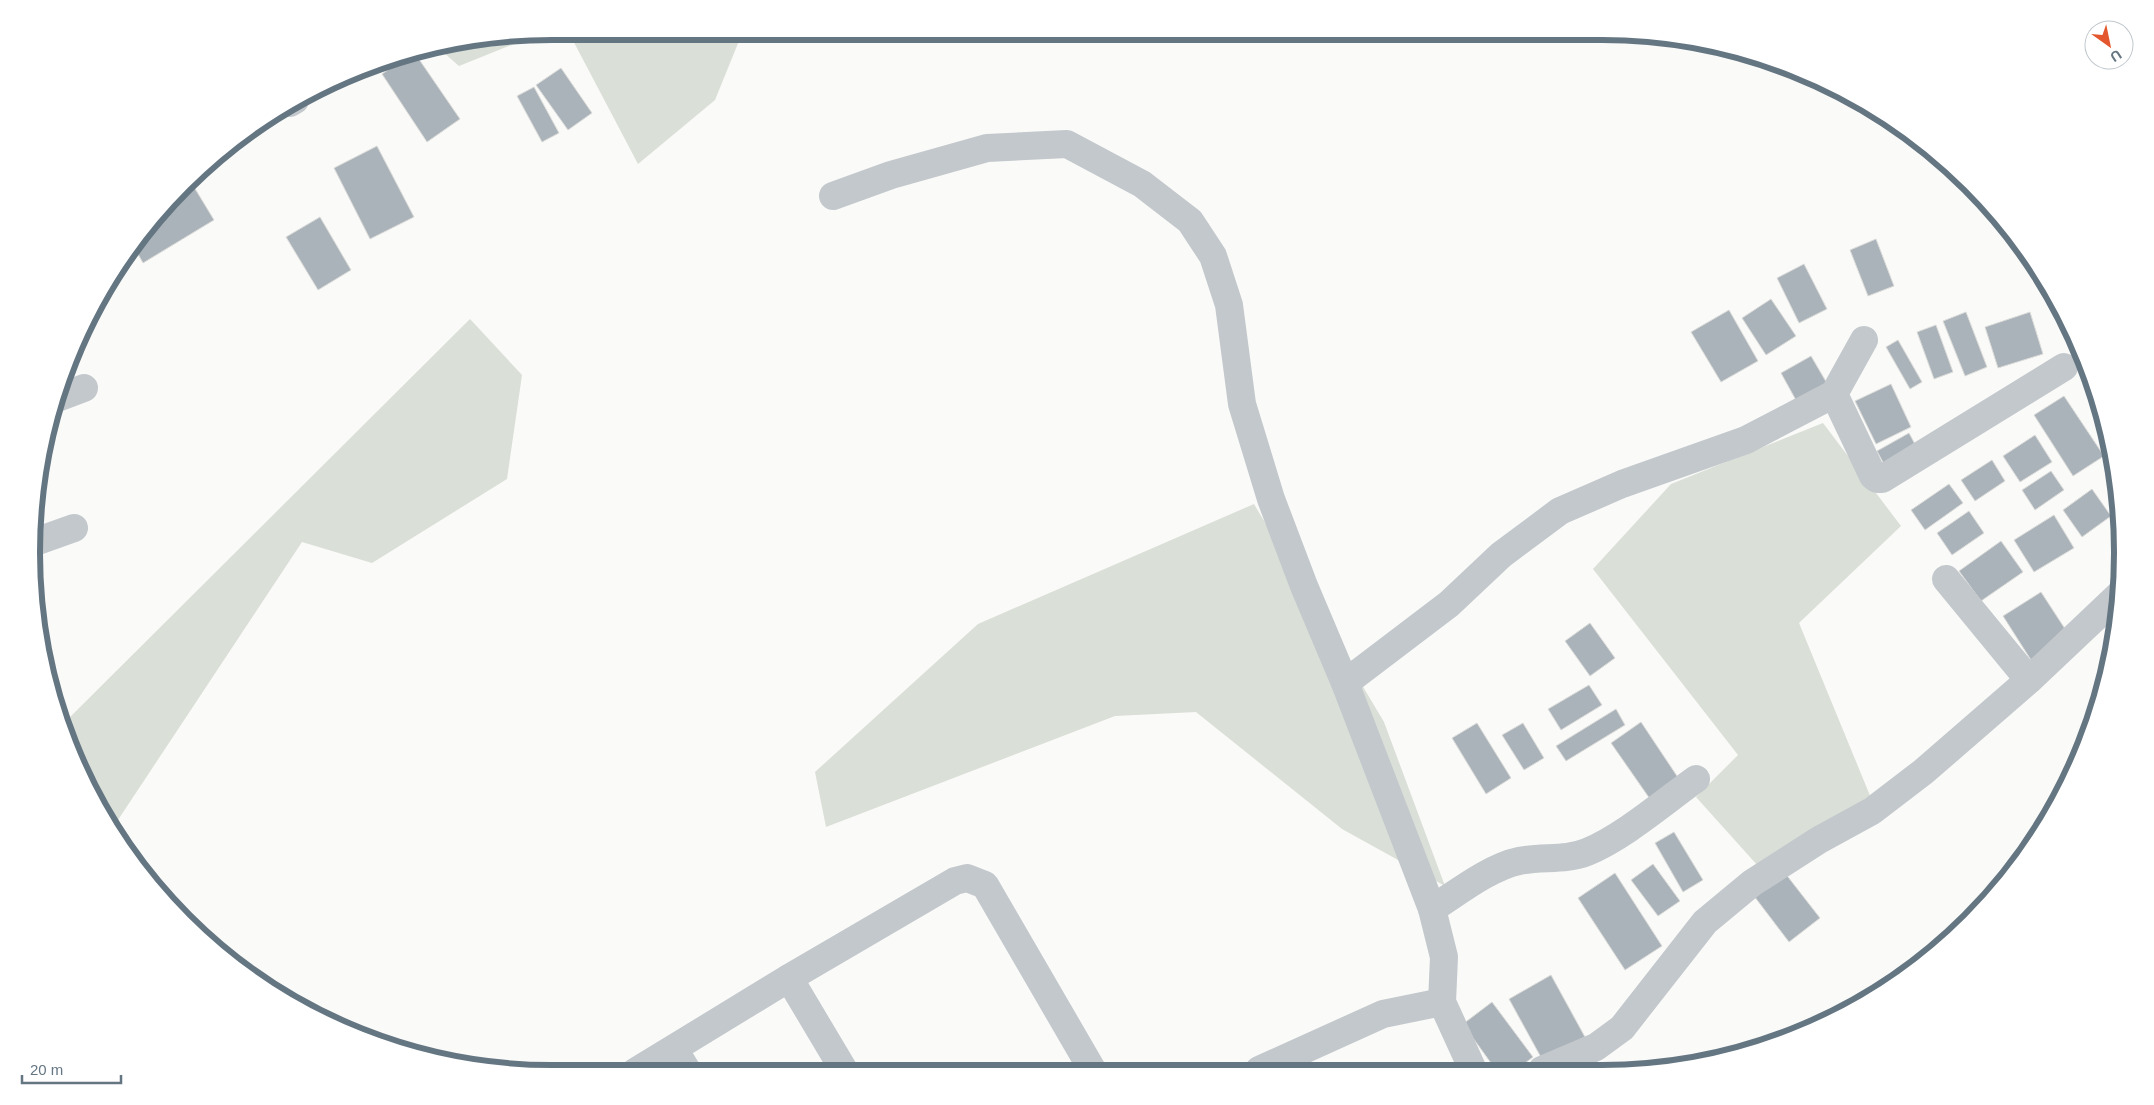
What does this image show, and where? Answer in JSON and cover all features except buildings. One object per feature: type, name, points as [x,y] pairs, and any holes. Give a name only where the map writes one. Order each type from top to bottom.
[{"type":"street","points":[[833,196],[891,175],[987,148],[1067,144],[1142,184],[1190,221],[1213,256],[1229,305],[1242,404],[1271,499],[1304,586],[1345,683],[1432,909],[1444,957],[1442,1002],[1470,1065]]},
{"type":"street","points":[[1345,683],[1450,604],[1501,555],[1560,511],[1622,484],[1746,440],[1834,394],[1864,340]]},
{"type":"street","points":[[1834,394],[1873,476],[1877,479],[1882,479],[2064,367]]},
{"type":"street","points":[[65,395],[84,388]]},
{"type":"street","points":[[40,540],[74,528]]},
{"type":"street","points":[[1946,579],[2029,680]]},
{"type":"street","points":[[1554,1065],[1596,1048],[1622,1028],[1705,922],[1752,883],[1819,840],[1872,811],[1923,772],[2029,680],[2112,602]]},
{"type":"street","points":[[1432,909],[1495,871],[1519,861],[1563,859],[1587,852],[1614,837],[1696,780]]},
{"type":"street","points":[[647,1065],[789,978],[955,881],[967,878],[985,885],[1090,1065]]},
{"type":"street","points":[[789,978],[841,1065]]},
{"type":"street","points":[[1270,1065],[1384,1014],[1442,1002]]},
{"type":"street","points":[[674,1049],[684,1065]]},
{"type":"shaded area","points":[[573,40],[739,40],[715,100],[638,164]]},
{"type":"shaded area","points":[[522,41],[459,66],[443,52],[486,44]]},
{"type":"shaded area","points":[[470,319],[522,375],[507,479],[372,563],[302,542],[117,822],[93,779],[68,719]]},
{"type":"shaded area","points":[[1823,423],[1901,526],[1799,623],[1871,798],[1767,876],[1696,797],[1738,755],[1593,569],[1671,484]]},
{"type":"shaded area","points":[[1254,504],[1384,722],[1445,886],[1342,829],[1196,712],[1115,716],[826,827],[815,772],[978,624]]}]
